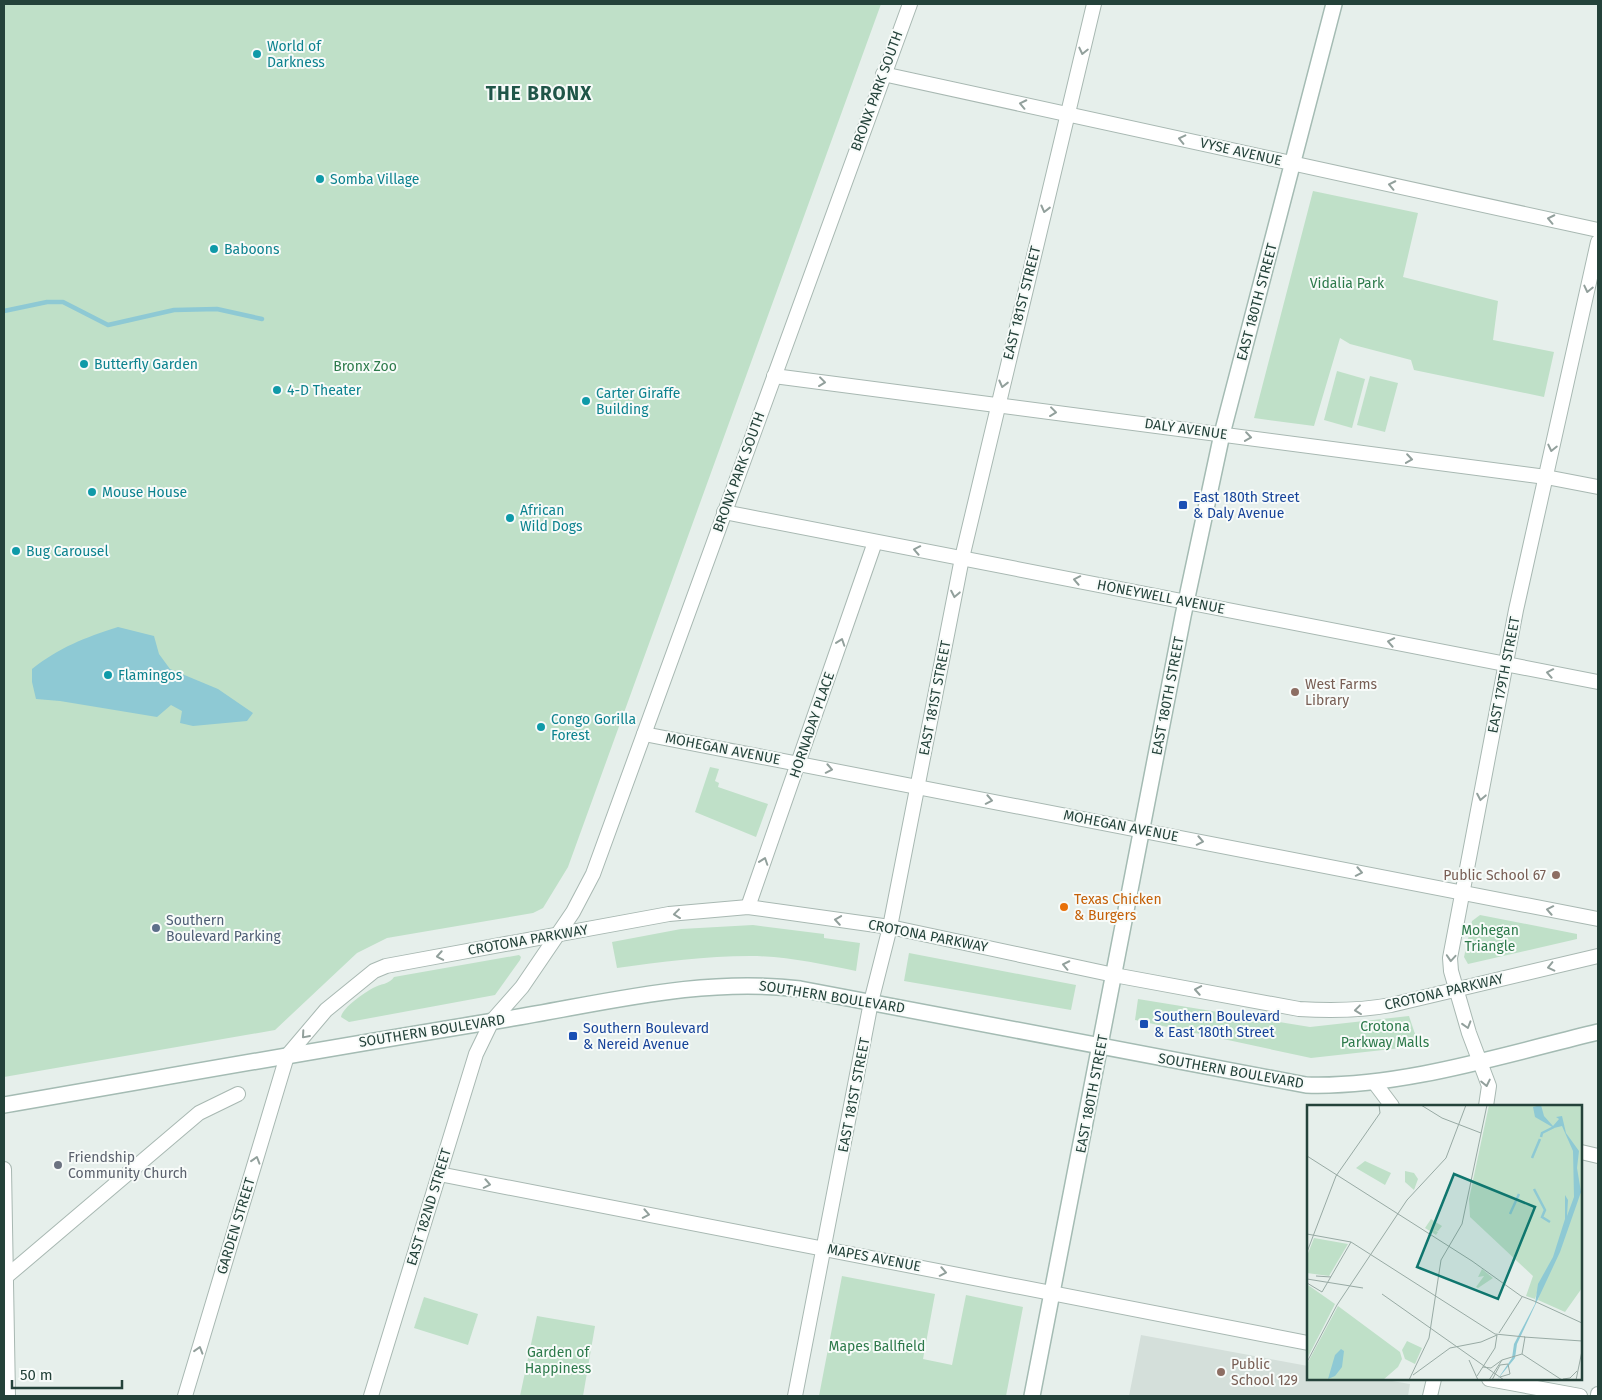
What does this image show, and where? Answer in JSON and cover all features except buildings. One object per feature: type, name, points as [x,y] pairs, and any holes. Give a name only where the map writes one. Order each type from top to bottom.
[{"type":"main road","name":"EAST 180TH STREET","points":[[1032,1396],[1186,601],[1222,434],[1334,4]]},
{"type":"main road","name":"SOUTHERN BOULEVARD","points":[[4,1105],[666,991],[714,985],[771,985],[871,1002],[1306,1085],[1374,1082],[1598,1032]]},
{"type":"street","name":"BRONX PARK SOUTH","points":[[556,935],[573,912],[593,874],[910,4]]},
{"type":"street","name":"EAST 181ST STREET","points":[[795,1396],[871,1002],[890,928],[962,558],[1094,4]]},
{"type":"street","name":"VYSE AVENUE","points":[[883,74],[1598,230]]},
{"type":"street","name":"EAST 179TH STREET","points":[[1486,1105],[1489,1086],[1457,989],[1450,958],[1516,610],[1598,242]]},
{"type":"street","name":"DALY AVENUE","points":[[774,376],[1546,477],[1598,487]]},
{"type":"street","name":"HONEYWELL AVENUE","points":[[724,512],[1598,682]]},
{"type":"street","name":"HORNADAY PLACE","points":[[748,907],[875,542]]},
{"type":"street","name":"MOHEGAN AVENUE","points":[[644,734],[1598,920]]},
{"type":"street","name":"CROTONA PARKWAY","points":[[287,1056],[326,1010],[374,971],[386,966],[669,914],[748,907],[890,928],[1114,975],[1299,1009],[1327,1011],[1374,1008],[1598,956]]},
{"type":"street","name":"EAST 182ND STREET","points":[[372,1396],[476,1054],[492,1021],[522,986],[556,935]]},
{"type":"street","name":"GARDEN STREET","points":[[185,1396],[287,1056]]},
{"type":"street","points":[[1374,1082],[1391,1105]]},
{"type":"street","points":[[7,1276],[199,1113],[238,1094]]},
{"type":"street","points":[[1582,1152],[1598,1156]]},
{"type":"street","points":[[4,1169],[8,1396]]},
{"type":"street","name":"MAPES AVENUE","points":[[439,1174],[1307,1343]]},
{"type":"street","points":[[1430,1396],[1434,1380]]},
{"type":"street","points":[[1494,1380],[1580,1396]]},
{"type":"shaded area","name":"Public School 129","points":[[1141,1335],[1307,1366],[1307,1380],[1386,1380],[1410,1384],[1408,1396],[1129,1396]]},
{"type":"green space","name":"Bronx Zoo","points":[[4,4],[881,4],[568,867],[543,908],[533,913],[387,938],[357,953],[275,1030],[4,1077]]},
{"type":"green space","name":"Vidalia Park","points":[[1313,191],[1418,213],[1403,277],[1498,301],[1493,340],[1554,352],[1544,397],[1414,370],[1411,360],[1350,344],[1340,338],[1314,426],[1254,418]]},
{"type":"green space","points":[[1337,371],[1365,379],[1352,428],[1324,420]]},
{"type":"green space","points":[[1370,376],[1398,383],[1385,432],[1357,425]]},
{"type":"green space","points":[[710,767],[719,769],[715,781],[719,783],[718,787],[768,804],[756,837],[695,812]]},
{"type":"green space","name":"Mohegan Triangle","points":[[1480,915],[1577,934],[1577,939],[1468,964],[1464,957],[1472,921]]},
{"type":"green space","points":[[753,925],[824,934],[824,938],[860,943],[856,971],[817,963],[763,956],[700,958],[617,968],[612,942],[681,929]]},
{"type":"green space","points":[[909,953],[1076,985],[1071,1010],[904,981]]},
{"type":"green space","points":[[519,955],[521,957],[520,960],[495,995],[349,1022],[341,1017],[346,1009],[359,997],[394,977]]},
{"type":"green space","name":"Crotona Parkway Malls","points":[[1138,999],[1310,1027],[1409,1016],[1419,1046],[1311,1058],[1135,1020]]},
{"type":"green space","name":"Mapes Ballfield","points":[[842,1276],[935,1294],[923,1359],[952,1365],[966,1295],[1023,1307],[1006,1396],[819,1396]]},
{"type":"green space","points":[[424,1297],[478,1314],[468,1345],[414,1328]]},
{"type":"green space","name":"Garden of Happiness","points":[[537,1316],[595,1326],[583,1396],[520,1396]]},
{"type":"water","name":"Flamingos","points":[[118,627],[154,636],[159,654],[170,669],[218,689],[253,713],[247,721],[193,726],[180,723],[182,711],[171,705],[157,717],[60,701],[36,699],[32,682],[32,669],[52,655],[73,644]]},
{"type":"waterway","points":[[4,311],[47,302],[63,302],[108,325],[174,310],[217,309],[262,319]]},
{"type":"place","name":"World of Darkness","points":[[257,54]]},
{"type":"place","name":"Somba Village","points":[[320,179]]},
{"type":"place","name":"Baboons","points":[[214,249]]},
{"type":"place","name":"Butterfly Garden","points":[[84,364]]},
{"type":"place","name":"4-D Theater","points":[[277,390]]},
{"type":"place","name":"Carter Giraffe Building","points":[[586,401]]},
{"type":"place","name":"Mouse House","points":[[92,492]]},
{"type":"place","name":"East 180th Street & Daly Avenue","points":[[1183,505]]},
{"type":"place","name":"African Wild Dogs","points":[[510,518]]},
{"type":"place","name":"Bug Carousel","points":[[16,551]]},
{"type":"place","name":"Flamingos","points":[[108,675]]},
{"type":"place","name":"West Farms Library","points":[[1295,692]]},
{"type":"place","name":"Congo Gorilla Forest","points":[[541,727]]},
{"type":"place","name":"Public School 67","points":[[1556,875]]},
{"type":"place","name":"Texas Chicken & Burgers","points":[[1064,907]]},
{"type":"place","name":"Southern Boulevard Parking","points":[[156,928]]},
{"type":"place","name":"Southern Boulevard & East 180th Street","points":[[1144,1024]]},
{"type":"place","name":"Southern Boulevard & Nereid Avenue","points":[[573,1036]]},
{"type":"place","name":"Friendship Community Church","points":[[58,1165]]},
{"type":"place","name":"Public School 129","points":[[1221,1372]]},
{"type":"district","name":"THE BRONX","points":[[539,93]]}]
